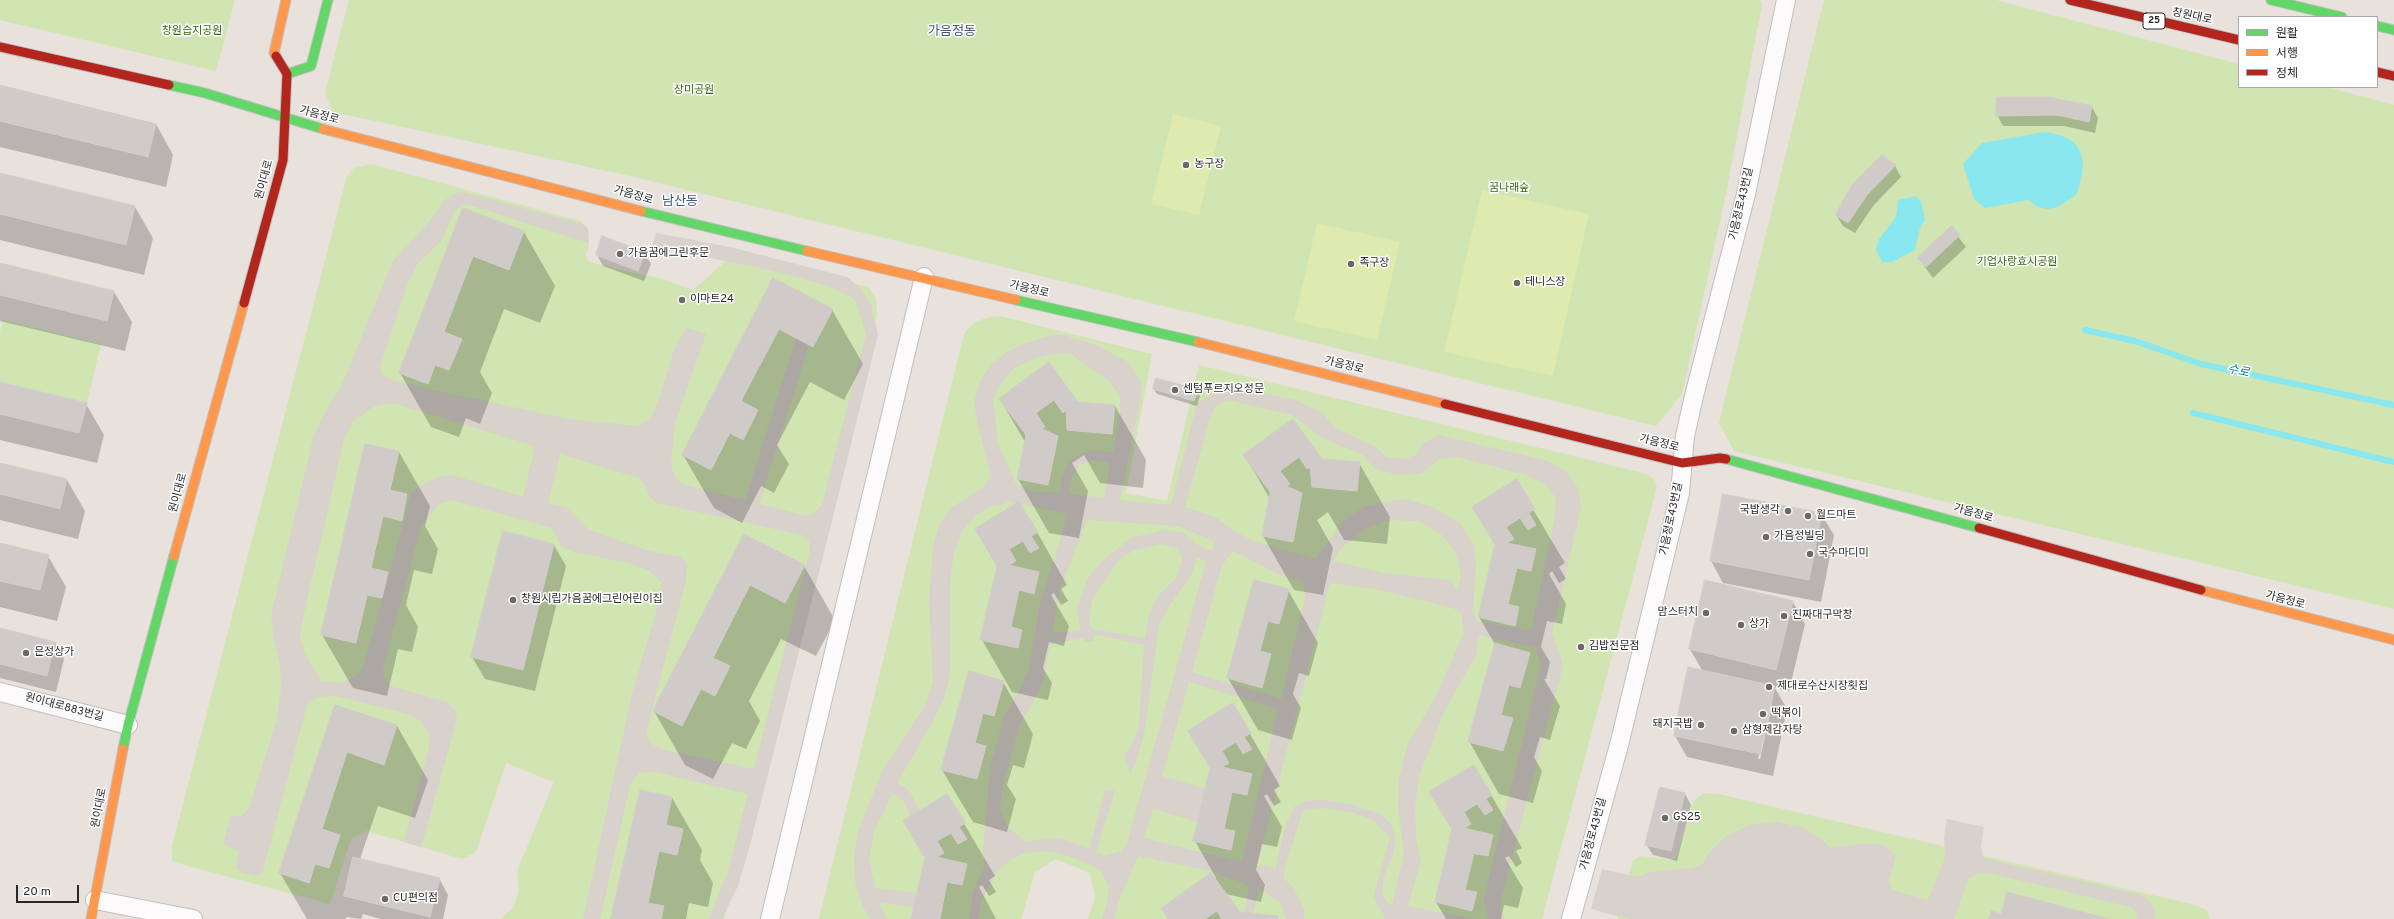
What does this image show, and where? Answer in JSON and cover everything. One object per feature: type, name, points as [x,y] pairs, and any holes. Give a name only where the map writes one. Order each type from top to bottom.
[{"type":"street","points":[[286,0],[274,53],[287,74],[311,66],[328,0]]},
{"type":"street","name":"가음정로43번길","points":[[1571,919],[1619,745],[1680,493],[1682,463],[1694,396],[1746,194],[1786,0]]},
{"type":"street","name":"창원대로","points":[[2070,0],[2114,12],[2238,40]]},
{"type":"street","points":[[2271,0],[2298,3],[2339,16]]},
{"type":"street","points":[[2378,26],[2394,30]]},
{"type":"street","name":"가음정로","points":[[0,47],[205,93],[286,119],[710,229],[924,277],[1169,335],[1682,463],[1720,458],[1748,464],[2299,617],[2394,640]]},
{"type":"street","points":[[2378,72],[2394,76]]},
{"type":"street","name":"원이대로","points":[[91,919],[128,725],[283,160],[287,74]]},
{"type":"street","points":[[770,919],[924,277]]},
{"type":"street","name":"원이대로883번길","points":[[0,692],[128,725]]},
{"type":"street","points":[[95,900],[193,919]]},
{"type":"green space","name":"창원습지공원","points":[[0,0],[235,0],[216,71],[0,20]]},
{"type":"green space","name":"꿈나래숲","points":[[349,0],[1760,0],[1762,4],[1726,194],[1682,394],[1656,426],[626,175],[333,112],[325,93]]},
{"type":"green space","name":"기업사랑효시공원","points":[[1824,0],[1996,0],[2238,64],[2238,88],[2331,88],[2394,105],[2394,609],[1734,451],[1719,423]]},
{"type":"green space","name":"농구장","points":[[1173,114],[1221,126],[1199,215],[1151,204]]},
{"type":"green space","points":[[372,164],[580,221],[588,229],[589,243],[586,256],[589,262],[666,280],[693,290],[726,261],[728,252],[868,287],[876,299],[877,315],[724,919],[500,919],[514,907],[519,889],[517,871],[554,782],[506,763],[476,852],[462,859],[366,831],[351,839],[330,904],[184,865],[172,860],[172,846],[347,176],[354,168]]},
{"type":"green space","name":"테니스장","points":[[1482,190],[1589,214],[1553,376],[1444,352]]},
{"type":"green space","name":"족구장","points":[[1317,223],[1400,242],[1377,340],[1294,321]]},
{"type":"green space","points":[[1000,316],[1152,354],[1126,493],[1167,501],[1199,365],[1643,473],[1652,478],[1657,487],[1542,919],[1088,919],[1095,898],[1090,873],[1056,859],[1035,872],[1021,919],[819,919],[964,334],[979,320]]},
{"type":"green space","points":[[3,320],[101,344],[87,403],[0,382],[0,332]]},
{"type":"green space","points":[[1703,793],[1719,794],[2191,904],[2207,910],[2210,919],[1617,919],[1633,860],[1640,856],[1672,860],[1677,856],[1693,802]]},
{"type":"shaded area","points":[[462,192],[583,224],[588,229],[589,243],[466,204],[455,210],[442,240],[418,263],[408,283],[380,367],[382,374],[391,380],[568,419],[637,426],[650,420],[658,402],[675,347],[687,328],[706,334],[675,423],[671,465],[675,477],[683,484],[745,500],[796,338],[809,345],[759,504],[806,516],[815,513],[822,505],[866,334],[856,301],[846,294],[828,286],[770,270],[652,246],[656,233],[730,247],[847,277],[860,288],[871,304],[878,334],[750,845],[738,886],[722,919],[709,919],[728,871],[748,794],[655,772],[639,773],[630,785],[600,919],[583,919],[633,690],[661,596],[661,582],[650,571],[629,563],[574,552],[562,547],[552,528],[452,500],[440,503],[421,527],[383,669],[385,680],[390,686],[447,702],[455,710],[457,719],[421,847],[404,842],[429,747],[429,734],[421,721],[408,714],[336,696],[318,697],[307,705],[262,874],[256,876],[240,872],[236,868],[239,852],[223,844],[231,816],[241,816],[249,809],[277,719],[281,688],[280,664],[274,641],[271,616],[313,439],[321,420],[343,382],[393,261],[424,228],[444,201],[453,194]],"holes":[[[385,404],[396,404],[535,446],[523,497],[453,475],[438,477],[412,491],[363,668],[354,677],[342,683],[321,681],[305,654],[300,638],[301,626],[344,440],[353,421],[373,407]],[[560,454],[639,478],[646,486],[649,496],[657,503],[802,535],[809,541],[810,550],[754,769],[664,750],[652,744],[646,732],[686,581],[687,565],[680,557],[646,550],[589,530],[566,507],[548,503]]]},
{"type":"shaded area","points":[[1052,335],[1063,335],[1096,345],[1128,362],[1141,382],[1141,397],[1120,500],[1171,505],[1197,403],[1227,386],[1295,400],[1322,413],[1334,427],[1374,446],[1387,457],[1404,459],[1416,455],[1422,444],[1439,435],[1548,461],[1566,472],[1578,488],[1581,508],[1552,633],[1563,665],[1500,903],[1504,919],[1488,919],[1484,898],[1541,665],[1536,648],[1479,635],[1476,655],[1443,714],[1419,776],[1415,807],[1416,839],[1421,860],[1408,906],[1475,919],[1384,919],[1385,916],[1377,905],[1374,895],[1390,838],[1373,820],[1352,812],[1321,808],[1303,810],[1283,874],[1284,879],[1294,888],[1304,910],[1304,919],[1286,919],[1281,903],[1259,888],[1253,913],[1245,912],[1249,885],[1206,870],[1138,856],[1118,902],[1114,919],[1102,919],[1108,899],[1108,885],[1101,871],[1090,864],[1059,853],[1045,851],[1026,853],[1011,859],[997,871],[981,901],[979,919],[969,919],[973,892],[985,866],[983,851],[990,767],[1004,717],[1019,691],[1028,671],[1040,603],[1067,514],[1009,501],[1001,506],[991,506],[974,516],[961,533],[954,553],[950,579],[950,675],[944,698],[933,721],[897,783],[909,790],[920,811],[910,817],[906,805],[899,796],[892,794],[874,832],[869,858],[875,888],[917,893],[914,908],[879,902],[887,919],[870,919],[862,905],[855,881],[854,857],[858,832],[882,771],[926,704],[933,681],[929,601],[933,546],[939,526],[951,508],[985,486],[991,476],[977,422],[974,402],[980,382],[990,366],[1005,353],[1023,344]],"holes":[[[1070,353],[1110,382],[1120,395],[1120,413],[1113,452],[1092,450],[1080,454],[1069,462],[1062,478],[1059,493],[1029,491],[1016,484],[998,443],[993,399],[1000,384],[1014,368],[1035,358],[1053,354]],[[1228,400],[1292,415],[1324,439],[1362,454],[1374,468],[1397,475],[1420,474],[1439,459],[1458,457],[1527,475],[1546,485],[1556,498],[1555,517],[1531,630],[1477,621],[1473,610],[1476,564],[1474,546],[1460,523],[1432,507],[1405,499],[1365,506],[1344,520],[1316,559],[1254,541],[1234,531],[1217,518],[1185,507],[1209,422],[1215,407]],[[1093,460],[1110,463],[1104,498],[1069,494],[1070,481],[1079,465]],[[1087,520],[1178,526],[1214,541],[1212,551],[1196,544],[1182,532],[1164,530],[1131,538],[1101,562],[1087,580],[1077,609],[1081,630],[1052,633],[1060,589]],[[1390,520],[1419,521],[1441,534],[1456,553],[1461,576],[1457,591],[1450,580],[1384,573],[1333,561],[1341,548],[1366,528]],[[1161,544],[1178,548],[1182,560],[1177,577],[1160,594],[1150,611],[1145,638],[1092,629],[1089,620],[1092,600],[1116,563],[1132,551]],[[1233,551],[1282,576],[1303,581],[1305,597],[1281,699],[1192,672],[1222,565]],[[1197,557],[1206,562],[1127,843],[1122,851],[1104,856],[1096,852],[1115,791],[1105,790],[1089,849],[1067,840],[1049,838],[1027,842],[1007,825],[1000,808],[1002,791],[1019,727],[1043,683],[1050,644],[1084,638],[1085,642],[1094,641],[1094,634],[1144,645],[1139,725],[1132,745],[1124,756],[1130,773],[1136,762],[1144,735],[1159,626],[1169,606],[1192,574]],[[1330,583],[1376,589],[1453,608],[1461,613],[1464,632],[1436,696],[1407,746],[1399,779],[1398,808],[1404,853],[1392,906],[1387,902],[1382,892],[1384,876],[1394,852],[1395,837],[1391,824],[1378,813],[1349,804],[1323,800],[1306,801],[1295,806],[1286,824],[1275,870],[1268,866],[1257,866]],[[1189,682],[1278,709],[1242,862],[1144,838],[1153,809],[1198,822],[1206,789],[1162,776]]]},
{"type":"shaded area","points":[[1947,819],[1984,827],[1981,846],[1983,858],[2144,896],[2154,907],[2155,919],[2137,919],[2136,912],[2131,907],[1993,874],[1979,873],[1968,879],[1954,919],[1629,919],[1591,909],[1602,869],[1638,877],[1651,872],[1692,868],[1704,863],[1707,855],[1726,836],[1750,825],[1777,822],[1803,828],[1825,842],[1830,848],[1859,844],[1881,844],[1896,855],[1889,880],[1892,890],[1928,900],[1945,858],[1944,837]]},
{"type":"water","points":[[2044,132],[2057,134],[2068,139],[2075,144],[2080,152],[2083,161],[2083,171],[2076,195],[2058,207],[2047,209],[2041,208],[2028,200],[1985,208],[1974,199],[1963,164],[1982,143]]},
{"type":"water","points":[[1916,196],[1921,202],[1925,219],[1919,231],[1915,250],[1892,262],[1882,262],[1876,250],[1879,239],[1896,217],[1898,200]]},
{"type":"building","points":[[0,85],[156,124],[148,157],[0,121]]},
{"type":"building","points":[[1997,97],[2048,97],[2092,106],[2089,122],[2057,115],[1996,116]]},
{"type":"building","points":[[1882,155],[1896,165],[1867,195],[1848,223],[1835,215],[1852,185]]},
{"type":"building","points":[[0,173],[135,206],[126,245],[0,214]]},
{"type":"building","points":[[463,208],[524,231],[509,270],[473,256],[444,332],[462,339],[449,370],[435,365],[428,384],[399,373]]},
{"type":"building","points":[[1952,226],[1960,235],[1926,267],[1917,258]]},
{"type":"building","name":"가음꿈에그린후문","points":[[602,236],[645,252],[638,271],[596,255]]},
{"type":"building","points":[[0,263],[114,291],[107,321],[0,295]]},
{"type":"building","points":[[773,278],[833,309],[813,347],[779,329],[741,401],[758,410],[743,440],[730,433],[711,470],[682,455]]},
{"type":"building","points":[[1049,362],[1078,402],[1115,405],[1112,434],[1067,430],[1066,410],[1063,413],[1054,400],[1036,413],[1045,427],[1042,429],[1058,436],[1048,485],[1017,479],[1026,435],[999,399]]},
{"type":"building","name":"센텀푸르지오정문","points":[[1156,378],[1198,390],[1194,401],[1153,389]]},
{"type":"building","points":[[0,382],[87,403],[79,433],[0,414]]},
{"type":"building","points":[[1293,419],[1322,459],[1360,462],[1357,491],[1312,487],[1310,467],[1307,469],[1299,457],[1280,471],[1290,484],[1286,486],[1302,493],[1293,542],[1262,536],[1270,492],[1243,455]]},
{"type":"building","points":[[365,444],[399,451],[390,490],[407,494],[402,521],[383,516],[371,568],[388,572],[382,598],[367,595],[356,643],[321,635]]},
{"type":"building","points":[[0,463],[67,479],[60,509],[0,494]]},
{"type":"building","points":[[1517,479],[1535,509],[1529,513],[1536,525],[1528,530],[1520,518],[1506,527],[1514,539],[1507,543],[1536,549],[1531,571],[1517,568],[1508,604],[1519,607],[1515,626],[1478,617],[1495,544],[1472,507]]},
{"type":"building","name":"가음정빌딩","points":[[1723,494],[1822,513],[1809,580],[1710,561]]},
{"type":"building","points":[[1019,502],[1038,532],[1031,536],[1039,548],[1030,553],[1023,541],[1009,549],[1016,561],[1009,565],[1039,572],[1034,594],[1019,590],[1011,627],[1022,630],[1018,648],[980,640],[997,566],[975,529]]},
{"type":"building","name":"창원시립가음꿈에그린어린이집","points":[[503,531],[554,544],[523,670],[471,657]]},
{"type":"building","points":[[744,534],[805,565],[785,603],[750,585],[713,658],[730,666],[715,696],[701,689],[682,726],[653,711]]},
{"type":"building","points":[[0,543],[49,555],[40,590],[0,581]]},
{"type":"building","points":[[1254,580],[1289,589],[1279,624],[1268,621],[1260,651],[1271,654],[1262,688],[1227,678]]},
{"type":"building","name":"상가","points":[[1705,580],[1793,601],[1776,670],[1689,649]]},
{"type":"building","name":"은정상가","points":[[0,628],[55,642],[47,676],[0,664]]},
{"type":"building","points":[[1495,643],[1530,653],[1520,688],[1509,685],[1501,715],[1513,718],[1503,751],[1468,742]]},
{"type":"building","points":[[1688,667],[1775,686],[1760,754],[1674,736]]},
{"type":"building","points":[[969,671],[1004,681],[994,716],[983,713],[975,743],[986,746],[977,779],[941,770]]},
{"type":"building","points":[[1233,703],[1251,733],[1244,737],[1252,749],[1243,754],[1236,742],[1222,751],[1229,763],[1222,767],[1252,774],[1247,795],[1232,792],[1224,829],[1235,831],[1231,850],[1193,841],[1210,768],[1188,731]]},
{"type":"building","points":[[335,705],[397,725],[384,765],[347,752],[322,829],[340,835],[329,868],[315,864],[309,883],[279,873]]},
{"type":"building","points":[[1474,765],[1492,795],[1486,799],[1493,810],[1485,815],[1477,804],[1464,812],[1471,824],[1464,828],[1493,835],[1488,856],[1474,853],[1465,890],[1477,892],[1472,911],[1435,902],[1452,829],[1429,792]]},
{"type":"building","points":[[1660,787],[1685,793],[1671,851],[1645,845]]},
{"type":"building","points":[[640,790],[672,797],[666,825],[683,829],[677,855],[659,851],[648,903],[664,906],[661,919],[611,919]]},
{"type":"building","points":[[947,794],[966,823],[959,827],[967,839],[958,844],[951,833],[937,841],[944,853],[937,857],[967,864],[962,885],[947,882],[940,919],[911,919],[925,858],[903,821]]},
{"type":"building","points":[[353,857],[440,878],[430,917],[344,896]]},
{"type":"building","points":[[1211,873],[1240,912],[1278,916],[1277,919],[1222,919],[1217,911],[1205,919],[1169,919],[1161,909]]},
{"type":"building","points":[[2007,892],[2109,919],[1989,919],[1991,911],[2001,914]]},
{"type":"waterway","name":"수로","points":[[2085,330],[2135,341],[2201,364],[2394,405]]},
{"type":"waterway","name":"수로","points":[[2193,413],[2394,462]]},
{"type":"traffic: fast","points":[[287,74],[311,66],[328,0]]},
{"type":"traffic: fast","points":[[2271,0],[2338,16]]},
{"type":"traffic: fast","points":[[2378,26],[2394,30]]},
{"type":"traffic: fast","points":[[169,85],[205,93],[323,129]]},
{"type":"traffic: fast","points":[[641,211],[807,251]]},
{"type":"traffic: fast","points":[[1016,300],[1198,342]]},
{"type":"traffic: fast","points":[[1726,459],[1979,528]]},
{"type":"traffic: fast","points":[[123,749],[128,725],[174,556]]},
{"type":"traffic: slow","points":[[276,56],[274,53],[286,0]]},
{"type":"traffic: slow","points":[[323,129],[641,211]]},
{"type":"traffic: slow","points":[[807,251],[1016,300]]},
{"type":"traffic: slow","points":[[174,556],[244,303]]},
{"type":"traffic: slow","points":[[1198,342],[1445,404]]},
{"type":"traffic: slow","points":[[2201,590],[2394,640]]},
{"type":"traffic: slow","points":[[91,919],[123,749]]},
{"type":"traffic: jam","points":[[2070,0],[2238,40]]},
{"type":"traffic: jam","points":[[0,47],[169,85]]},
{"type":"traffic: jam","points":[[244,303],[283,160],[287,74],[276,56]]},
{"type":"traffic: jam","points":[[2378,72],[2394,76]]},
{"type":"traffic: jam","points":[[1445,404],[1682,463],[1720,458],[1726,459]]},
{"type":"traffic: jam","points":[[1979,528],[2201,590]]},
{"type":"place","name":"농구장","points":[[1186,165]]},
{"type":"place","name":"가음꿈에그린후문","points":[[620,254]]},
{"type":"place","name":"족구장","points":[[1351,264]]},
{"type":"place","name":"테니스장","points":[[1517,283]]},
{"type":"place","name":"이마트24","points":[[682,300]]},
{"type":"place","name":"센텀푸르지오정문","points":[[1175,390]]},
{"type":"place","name":"국밥생각","points":[[1788,511]]},
{"type":"place","name":"월드마트","points":[[1808,516]]},
{"type":"place","name":"가음정빌딩","points":[[1766,537]]},
{"type":"place","name":"국수마디미","points":[[1810,554]]},
{"type":"place","name":"창원시립가음꿈에그린어린이집","points":[[513,600]]},
{"type":"place","name":"맘스터치","points":[[1706,613]]},
{"type":"place","name":"진짜대구막창","points":[[1784,616]]},
{"type":"place","name":"상가","points":[[1741,625]]},
{"type":"place","name":"김밥전문점","points":[[1581,647]]},
{"type":"place","name":"은정상가","points":[[26,653]]},
{"type":"place","name":"제대로수산시장횟집","points":[[1769,687]]},
{"type":"place","name":"떡볶이","points":[[1763,714]]},
{"type":"place","name":"돼지국밥","points":[[1701,725]]},
{"type":"place","name":"삼형제감자탕","points":[[1734,731]]},
{"type":"place","name":"GS25","points":[[1665,818]]},
{"type":"place","name":"CU편의점","points":[[385,899]]},
{"type":"district","name":"가음정동","points":[[952,32]]},
{"type":"district","name":"남산동","points":[[680,202]]},
{"type":"park label","name":"장미공원","points":[[694,91]]}]
